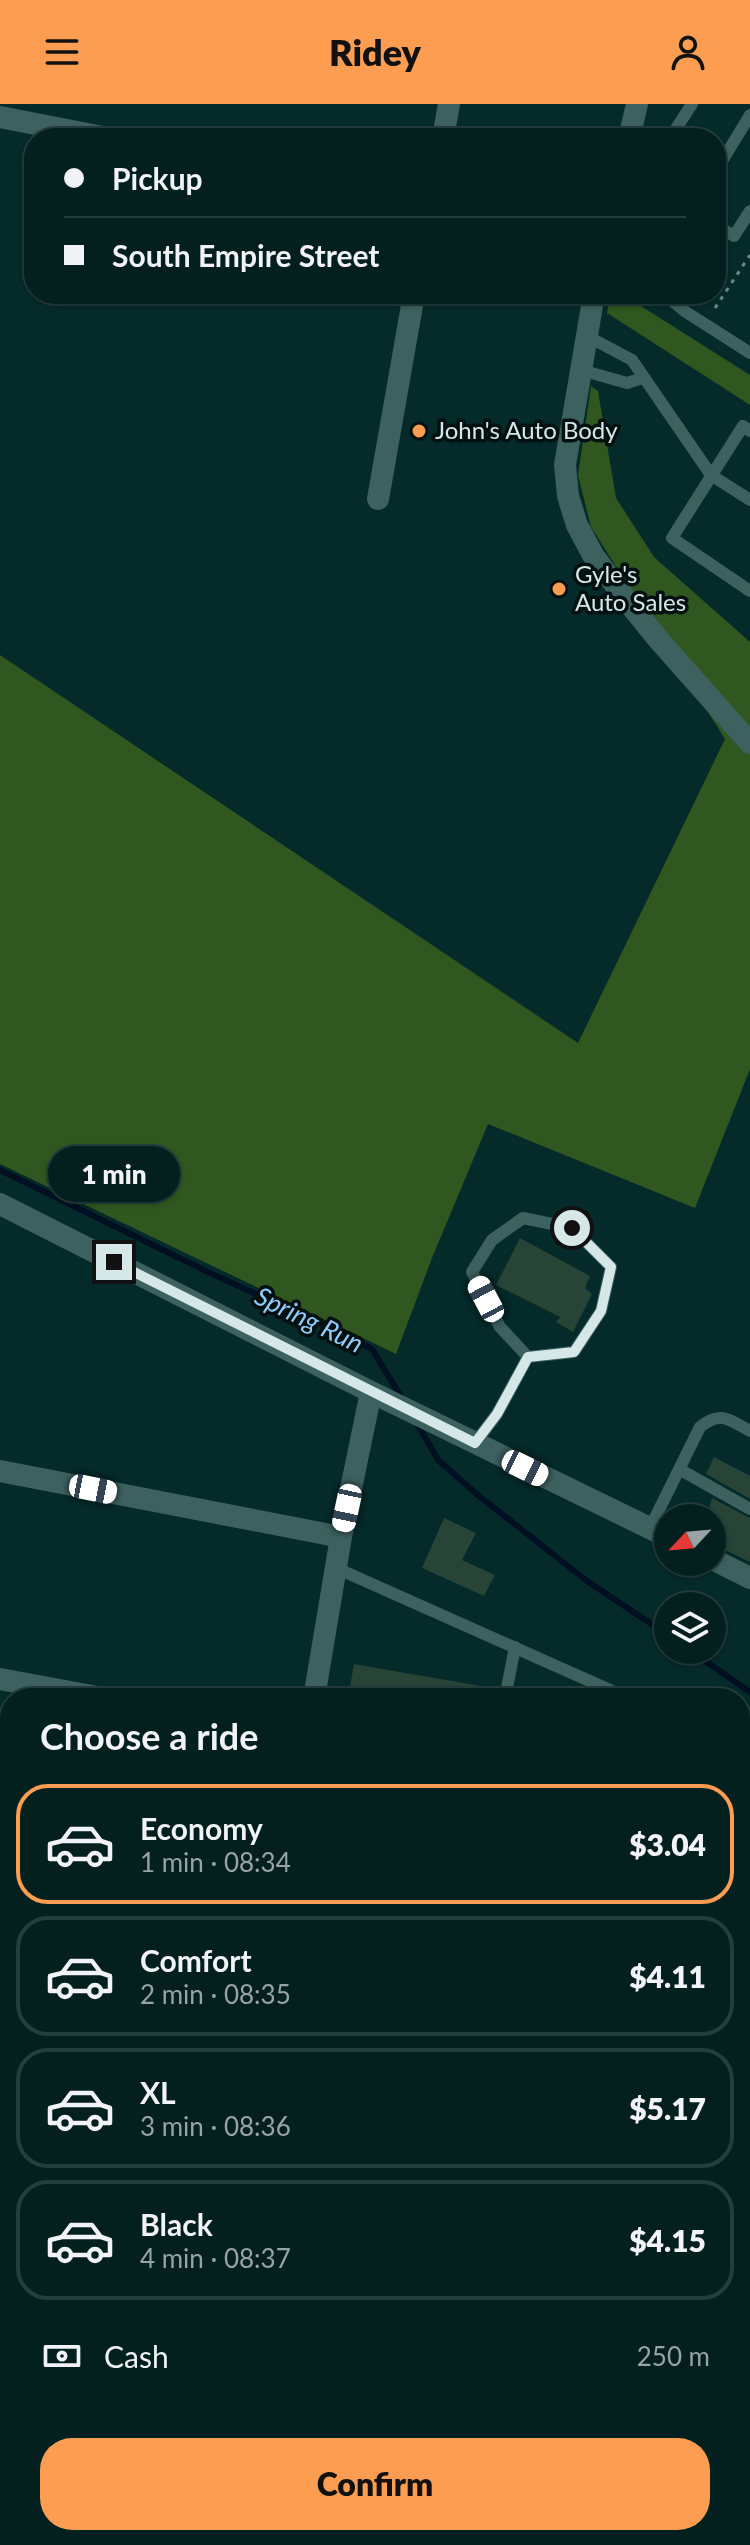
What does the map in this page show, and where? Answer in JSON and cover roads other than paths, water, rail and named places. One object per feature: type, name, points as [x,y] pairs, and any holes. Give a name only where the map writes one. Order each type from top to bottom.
[{"type":"street","points":[[445,128],[449,104]]},
{"type":"street","points":[[631,128],[637,104]]},
{"type":"street","points":[[0,117],[57,128]]},
{"type":"street","points":[[378,499],[412,304]]},
{"type":"street","points":[[592,304],[565,465],[568,496],[577,525],[593,555],[624,597],[750,743]]},
{"type":"street","points":[[0,1204],[371,1392],[654,1531]]},
{"type":"street","points":[[316,1688],[341,1537],[371,1392]]},
{"type":"street","points":[[0,1471],[341,1537]]},
{"type":"street","points":[[726,1566],[750,1578]]},
{"type":"street","points":[[0,1679],[49,1688]]},
{"type":"lane","points":[[676,128],[692,104]]},
{"type":"lane","points":[[726,155],[750,115]]},
{"type":"lane","points":[[726,231],[734,236],[750,211]]},
{"type":"lane","points":[[676,304],[750,353]]},
{"type":"lane","points":[[587,336],[632,360],[711,475],[750,500]]},
{"type":"lane","points":[[581,370],[627,383],[643,378]]},
{"type":"lane","points":[[750,431],[743,426],[672,538],[750,591]]},
{"type":"lane","points":[[523,1218],[572,1228],[611,1267],[601,1311],[574,1352],[528,1357],[500,1327],[472,1272],[492,1240],[523,1218]]},
{"type":"lane","points":[[475,1443],[497,1414],[528,1357]]},
{"type":"lane","points":[[668,1504],[679,1469],[700,1427],[711,1418],[723,1417],[750,1431]]},
{"type":"lane","points":[[679,1469],[750,1509]]},
{"type":"lane","points":[[336,1568],[606,1688]]},
{"type":"lane","points":[[507,1688],[515,1647]]},
{"type":"waterway","name":"Spring Run","points":[[0,1170],[372,1349],[403,1400]]},
{"type":"waterway","name":"Spring Run","points":[[415,1420],[438,1460],[479,1496],[587,1581],[654,1626]]},
{"type":"waterway","name":"Spring Run","points":[[709,1664],[744,1688]]},
{"type":"place","name":"John's Auto Body","points":[[419,431]]},
{"type":"place","name":"Gyle's Auto Sales","points":[[559,589]]}]
